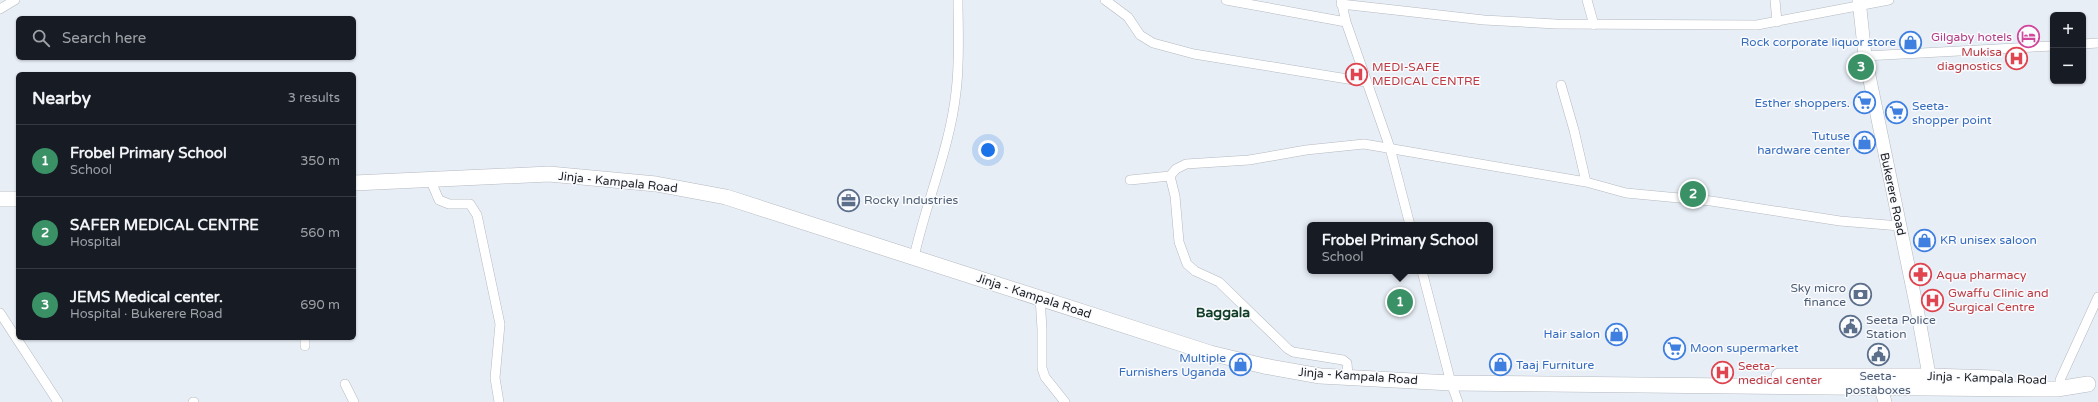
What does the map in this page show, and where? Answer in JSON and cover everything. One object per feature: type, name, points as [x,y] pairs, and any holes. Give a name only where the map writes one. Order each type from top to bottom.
[{"type":"highway","name":"Jinja - Kampala Road","points":[[356,183],[549,174],[656,184],[726,197],[1210,353],[1291,372],[1320,376],[1348,376],[1451,383],[1719,386],[1879,381],[1930,382],[2060,380],[2093,384]]},
{"type":"highway","points":[[0,200],[16,199]]},
{"type":"highway","name":"Jinja - Kampala Road","points":[[1930,382],[2057,389],[2093,384]]},
{"type":"main road","name":"Bukerere Road","points":[[1859,3],[1865,56],[1930,382]]},
{"type":"main road","points":[[1879,381],[1885,402]]},
{"type":"street","points":[[0,9],[15,0]]},
{"type":"street","points":[[914,257],[953,112],[956,91],[958,51],[958,0]]},
{"type":"street","points":[[1105,0],[1128,17],[1140,35],[1153,43],[1194,54],[1366,82]]},
{"type":"street","points":[[1226,0],[1346,22]]},
{"type":"street","points":[[1587,0],[1594,25]]},
{"type":"street","points":[[1775,0],[1777,22]]},
{"type":"street","points":[[1409,222],[1390,148],[1366,82],[1341,2],[1484,20],[1594,25],[1757,25],[1777,22],[1859,3],[1888,0]]},
{"type":"street","points":[[2086,44],[2098,43]]},
{"type":"street","points":[[1865,56],[2050,46]]},
{"type":"street","points":[[1561,85],[1574,130],[1586,182]]},
{"type":"street","points":[[1130,180],[1170,176],[1176,169],[1186,164],[1249,160],[1306,150],[1364,144],[1586,182],[1626,193],[1711,201],[1840,221],[1900,226]]},
{"type":"street","points":[[1170,176],[1176,201],[1180,242],[1187,264],[1194,271],[1218,282],[1288,349],[1293,352],[1343,360],[1346,363],[1348,376]]},
{"type":"street","points":[[430,179],[439,200],[449,204],[464,202],[470,204],[477,215],[500,324],[495,378],[498,402]]},
{"type":"street","points":[[1423,274],[1451,383],[1458,402]]},
{"type":"street","points":[[1040,297],[1042,368],[1045,377],[1065,402]]},
{"type":"street","points":[[2060,380],[2098,297]]},
{"type":"street","points":[[0,313],[16,338]]},
{"type":"street","points":[[18,340],[58,402]]},
{"type":"street","points":[[345,384],[354,402]]},
{"type":"place","name":"Gilgaby hotels","points":[[2028,37]]},
{"type":"place","name":"Rock corporate liquor store","points":[[1911,42]]},
{"type":"place","name":"Mukisa diagnostics","points":[[2017,59]]},
{"type":"place","name":"JEMS Medical center.","points":[[1861,67]]},
{"type":"place","name":"MEDI-SAFE MEDICAL CENTRE","points":[[1356,74]]},
{"type":"place","name":"Esther shoppers.","points":[[1865,103]]},
{"type":"place","name":"Seeta- shopper point","points":[[1896,113]]},
{"type":"place","name":"Tutuse hardware center","points":[[1865,143]]},
{"type":"place","name":"SAFER MEDICAL CENTRE","points":[[1693,194]]},
{"type":"place","name":"Rocky Industries","points":[[849,200]]},
{"type":"place","name":"KR unisex saloon","points":[[1924,240]]},
{"type":"place","name":"Aqua pharmacy","points":[[1920,275]]},
{"type":"place","name":"Sky micro finance","points":[[1861,295]]},
{"type":"place","name":"Gwaffu Clinic and Surgical Centre","points":[[1932,300]]},
{"type":"place","name":"Frobel Primary School","points":[[1400,302]]},
{"type":"place","name":"Seeta Police Station","points":[[1851,327]]},
{"type":"place","name":"Hair salon","points":[[1616,334]]},
{"type":"place","name":"Moon supermarket","points":[[1675,348]]},
{"type":"place","name":"Seeta- postaboxes","points":[[1878,355]]},
{"type":"place","name":"Multiple Furnishers Uganda","points":[[1241,365]]},
{"type":"place","name":"Taaj Furniture","points":[[1501,365]]},
{"type":"place","name":"Seeta- medical center","points":[[1722,373]]},
{"type":"district","name":"Baggala","points":[[1223,312]]}]
